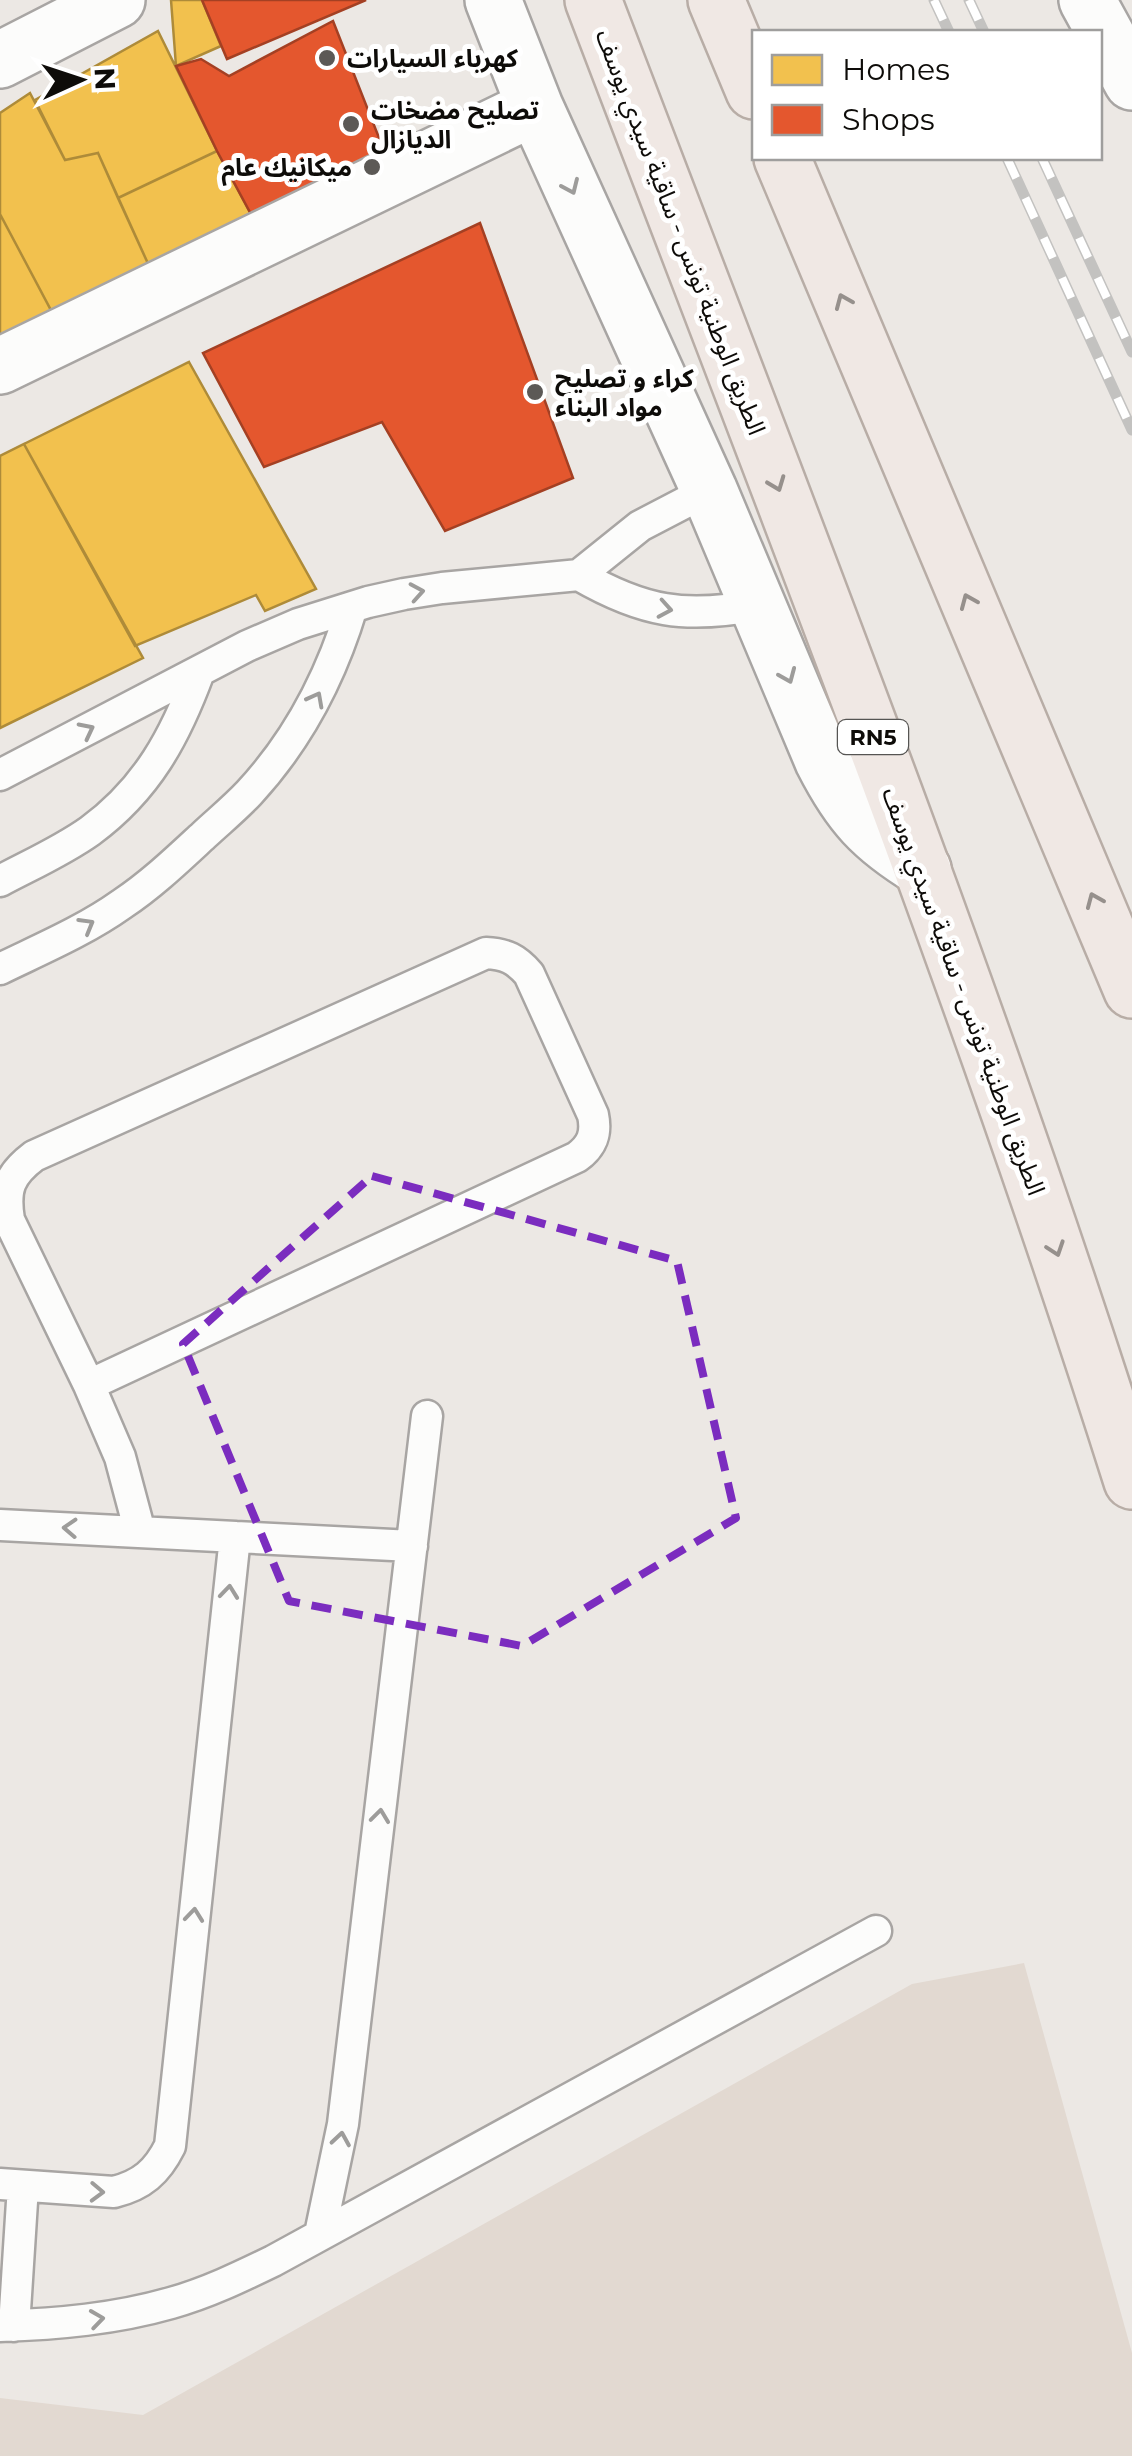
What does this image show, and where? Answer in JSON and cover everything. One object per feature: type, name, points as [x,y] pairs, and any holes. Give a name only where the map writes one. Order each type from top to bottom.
[{"type":"highway","name":"الطريق الوطنية تونس - ساقية سيدي يوسف","points":[[593,0],[924,869],[1132,1481]]},
{"type":"highway","points":[[716,0],[752,86]]},
{"type":"highway","points":[[783,160],[1132,990]]},
{"type":"street","points":[[0,60],[117,0]]},
{"type":"street","points":[[493,0],[535,108],[709,490],[823,761],[840,794],[863,824],[891,849],[924,869]]},
{"type":"street","points":[[1088,0],[1132,82]]},
{"type":"street","points":[[0,366],[535,108]]},
{"type":"lane","points":[[0,775],[247,646],[298,624],[352,607],[442,588],[579,574],[640,526],[709,490]]},
{"type":"lane","points":[[579,574],[612,594],[684,613],[758,606]]},
{"type":"lane","points":[[0,968],[121,905],[248,794],[276,762],[308,713],[340,648],[352,607]]},
{"type":"lane","points":[[0,880],[88,832],[126,800],[157,761],[182,719],[198,672]]},
{"type":"lane","points":[[89,1386],[586,1150],[596,1127],[593,1115],[529,974],[518,962],[504,954],[486,953],[470,958],[34,1156],[19,1167],[9,1183],[8,1220],[120,1457],[140,1532]]},
{"type":"lane","points":[[320,2234],[343,2124],[427,1416]]},
{"type":"lane","points":[[0,1524],[412,1546]]},
{"type":"lane","points":[[235,1536],[170,2146],[149,2178],[114,2192],[12,2185],[7,2326],[103,2318],[174,2303],[224,2284],[876,1931]]},
{"type":"highlighted area","points":[[372,1176],[677,1261],[736,1518],[522,1646],[289,1601],[183,1344]]},
{"type":"shaded area","points":[[1024,1963],[1132,2353],[1132,2456],[0,2456],[0,2398],[143,2415],[912,1984]]},
{"type":"building: Homes","points":[[171,0],[202,0],[221,46],[176,66]]},
{"type":"building: Homes","points":[[158,31],[217,151],[118,198],[98,153],[65,160],[35,100]]},
{"type":"building: Homes","points":[[30,93],[65,160],[98,153],[150,268],[53,314],[0,214],[0,113]]},
{"type":"building: Homes","points":[[217,151],[252,216],[150,268],[118,198]]},
{"type":"building: Homes","points":[[0,214],[53,314],[0,343]]},
{"type":"building: Homes","points":[[189,362],[316,589],[265,611],[256,595],[135,646],[24,444]]},
{"type":"building: Homes","points":[[24,444],[143,658],[0,728],[0,456]]},
{"type":"building: Shops","points":[[202,0],[366,0],[227,59]]},
{"type":"building: Shops","points":[[333,21],[385,153],[252,216],[176,66],[201,59],[229,76]]},
{"type":"building: Shops","points":[[480,223],[573,478],[445,531],[382,422],[264,467],[203,353]]},
{"type":"railway","points":[[934,0],[948,30]]},
{"type":"railway","points":[[969,0],[983,30]]},
{"type":"railway","points":[[1008,160],[1132,430]]},
{"type":"railway","points":[[1043,160],[1132,352]]},
{"type":"place","name":"كهرباء السيارات","points":[[327,58]]},
{"type":"place","name":"تصليح مضخات الديازال","points":[[351,124]]},
{"type":"place","name":"ميكانيك عام","points":[[372,167]]},
{"type":"place","name":"كراء و تصليح مواد البناء","points":[[535,392]]}]
